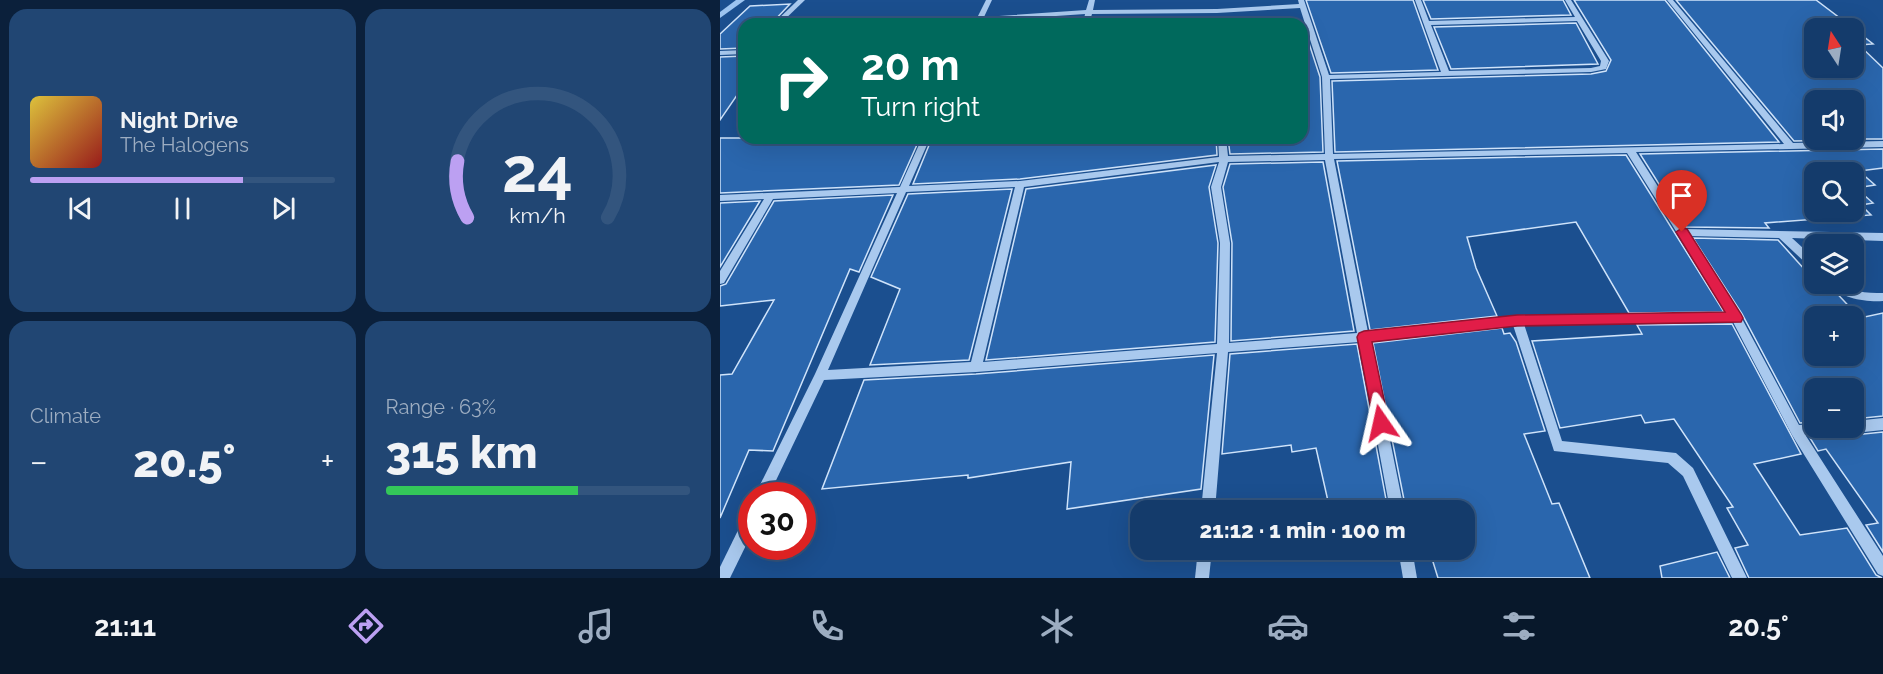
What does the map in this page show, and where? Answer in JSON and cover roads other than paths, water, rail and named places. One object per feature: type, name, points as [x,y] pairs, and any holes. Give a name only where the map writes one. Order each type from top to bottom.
[{"type":"street","points":[[782,18],[802,0]]},
{"type":"street","points":[[980,18],[989,0]]},
{"type":"street","points":[[1088,18],[1092,0]]},
{"type":"street","points":[[1217,0],[1217,11]]},
{"type":"street","points":[[1418,0],[1445,72]]},
{"type":"street","points":[[1326,77],[1445,72],[1591,70],[1603,67],[1605,61],[1568,0]]},
{"type":"street","points":[[1670,0],[1791,147]]},
{"type":"street","points":[[1015,18],[1089,12],[1217,11],[1301,3],[1306,18]]},
{"type":"street","points":[[1427,22],[1581,19]]},
{"type":"street","points":[[1308,24],[1326,77],[1329,156],[1395,500]]},
{"type":"street","points":[[720,53],[738,52]]},
{"type":"street","points":[[768,482],[820,375],[923,144]]},
{"type":"street","points":[[1209,500],[1223,347],[1225,243],[1216,187],[1224,159],[1223,144]]},
{"type":"street","points":[[720,198],[1020,184],[1224,159],[1883,144]]},
{"type":"street","points":[[1630,150],[1736,318],[1796,431],[1882,567]]},
{"type":"street","points":[[976,367],[1020,184]]},
{"type":"street","points":[[720,280],[771,195]]},
{"type":"street","points":[[1682,232],[1883,237]]},
{"type":"street","points":[[1782,235],[1804,255]]},
{"type":"street","points":[[1856,294],[1874,298],[1883,297]]},
{"type":"street","points":[[820,375],[976,367],[1364,337],[1517,320],[1736,318]]},
{"type":"street","points":[[1517,320],[1558,447],[1671,457],[1688,472],[1740,578]]},
{"type":"street","points":[[1864,426],[1883,424]]},
{"type":"street","points":[[1796,431],[1804,430]]},
{"type":"street","points":[[722,578],[738,545]]},
{"type":"street","points":[[1202,578],[1204,560]]},
{"type":"street","points":[[1407,560],[1410,578]]},
{"type":"waterway","points":[[720,16],[741,0]]}]
